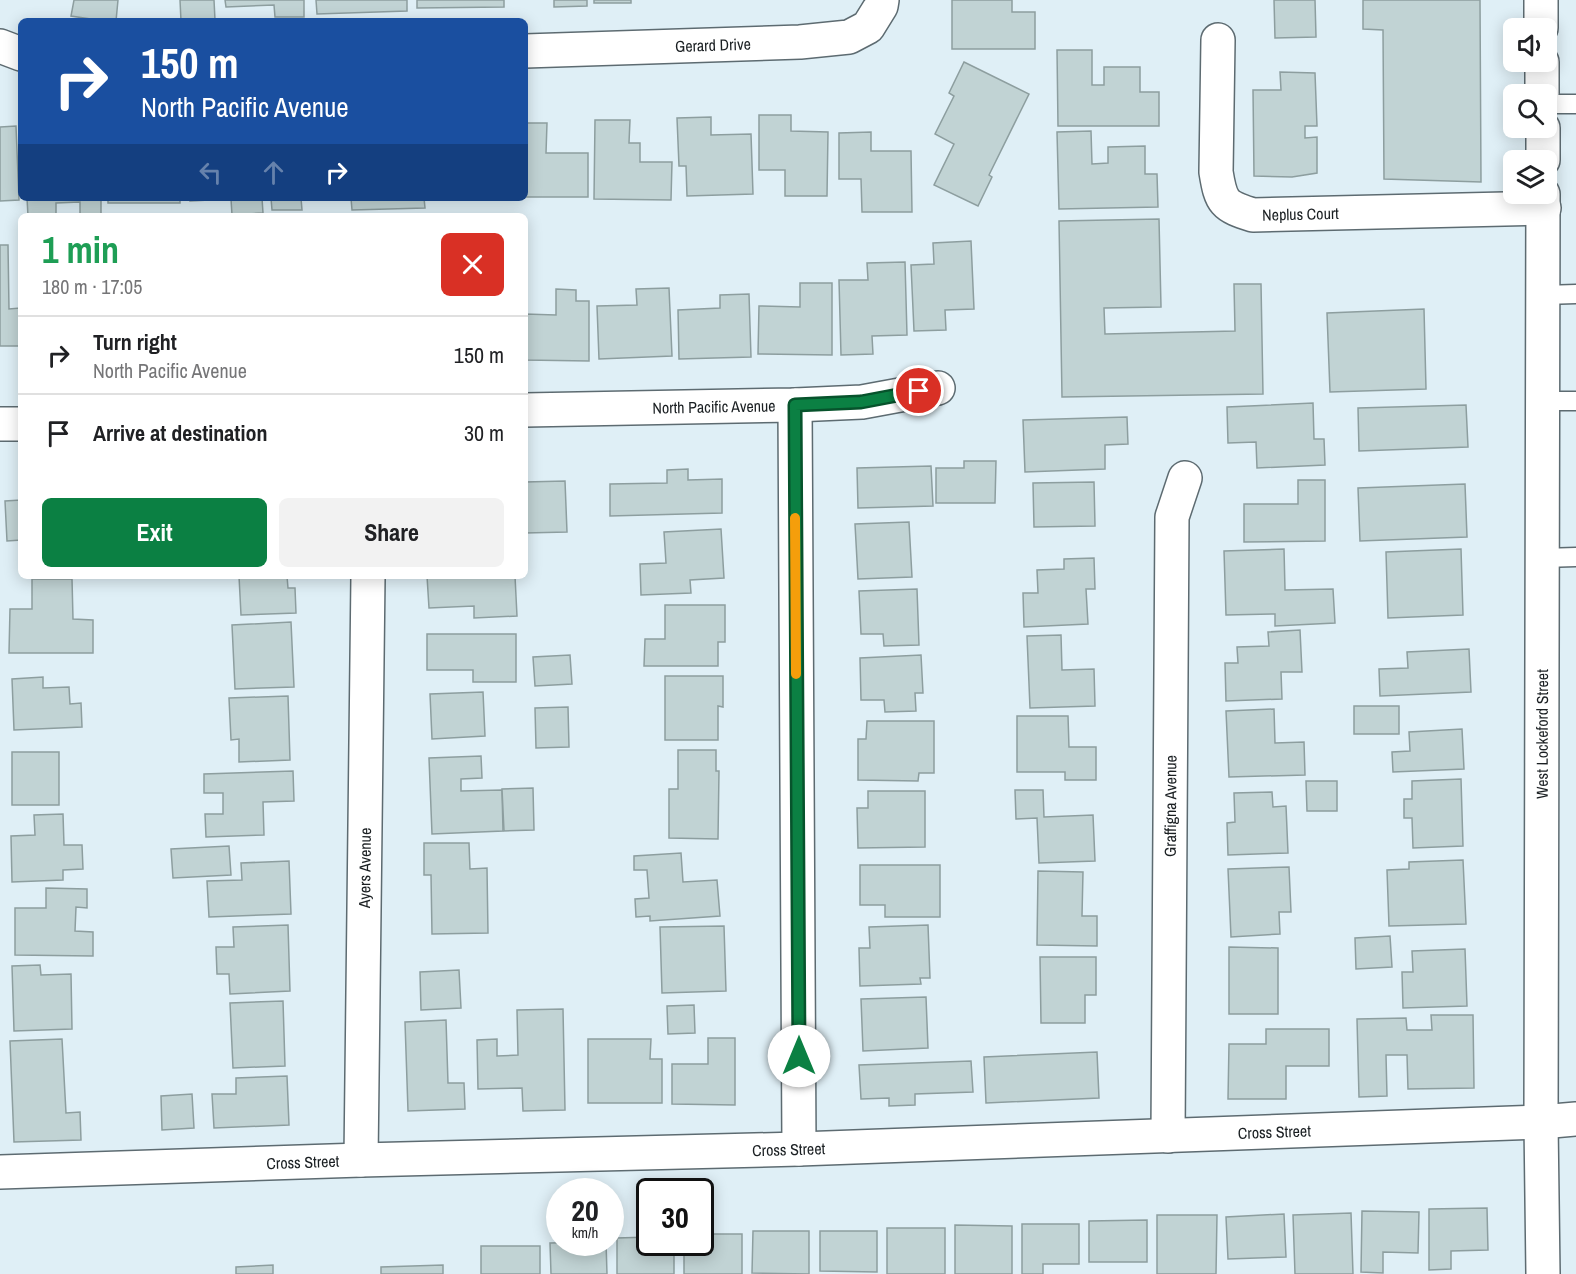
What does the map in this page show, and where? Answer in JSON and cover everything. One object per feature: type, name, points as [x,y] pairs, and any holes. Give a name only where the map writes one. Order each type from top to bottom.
[{"type":"street","name":"Gerard Drive","points":[[528,51],[800,42],[849,37],[868,27],[881,6],[882,0]]},
{"type":"street","points":[[1541,0],[1542,18]]},
{"type":"street","name":"Neplus Court","points":[[1218,40],[1216,172],[1219,193],[1231,208],[1253,215],[1503,203]]},
{"type":"street","points":[[0,46],[18,53]]},
{"type":"street","name":"West Lockeford Street","points":[[1543,1274],[1541,1122],[1544,204]]},
{"type":"street","name":"North Pacific Avenue","points":[[528,411],[861,402],[938,388]]},
{"type":"street","points":[[795,405],[799,1149]]},
{"type":"street","points":[[0,424],[18,424]]},
{"type":"street","name":"Graffigna Avenue","points":[[1168,1136],[1172,517],[1185,478]]},
{"type":"street","name":"Ayers Avenue","points":[[361,1160],[368,579]]},
{"type":"street","name":"Cross Street","points":[[0,1172],[799,1149],[1576,1119]]},
{"type":"lane","points":[[1557,104],[1576,104]]},
{"type":"lane","points":[[1544,295],[1576,294]]},
{"type":"lane","points":[[1544,400],[1576,401]]},
{"type":"lane","points":[[1543,558],[1576,557]]},
{"type":"building","points":[[74,0],[118,0],[116,18],[71,16]]},
{"type":"building","points":[[180,0],[214,0],[215,18],[181,18]]},
{"type":"building","points":[[225,0],[304,0],[304,17],[275,17],[274,5],[226,7]]},
{"type":"building","points":[[316,0],[407,0],[407,11],[317,14]]},
{"type":"building","points":[[417,0],[504,0],[504,7],[417,8]]},
{"type":"building","points":[[554,0],[587,0],[587,6],[554,7]]},
{"type":"building","points":[[594,0],[631,0],[631,3],[594,3]]},
{"type":"building","points":[[952,0],[1012,0],[1012,12],[1035,12],[1035,49],[952,49]]},
{"type":"building","points":[[1274,0],[1315,0],[1316,37],[1275,38]]},
{"type":"building","points":[[1363,0],[1480,0],[1481,182],[1384,179],[1383,30],[1363,29]]},
{"type":"building","points":[[1057,50],[1092,50],[1092,85],[1104,85],[1104,67],[1140,67],[1140,92],[1159,92],[1159,126],[1058,126]]},
{"type":"building","points":[[964,62],[1029,94],[989,175],[992,177],[978,206],[934,185],[954,144],[935,134],[954,96],[949,93]]},
{"type":"building","points":[[1280,72],[1315,73],[1317,126],[1305,126],[1305,138],[1317,137],[1317,173],[1292,177],[1254,176],[1253,90],[1281,90]]},
{"type":"building","points":[[759,115],[791,115],[791,131],[828,132],[827,196],[785,196],[785,170],[759,170]]},
{"type":"building","points":[[711,117],[711,135],[751,134],[753,194],[687,196],[686,166],[679,166],[677,118]]},
{"type":"building","points":[[595,120],[630,120],[629,143],[640,143],[640,162],[672,162],[671,200],[594,199]]},
{"type":"building","points":[[528,123],[547,123],[546,153],[588,153],[588,197],[528,197]]},
{"type":"building","points":[[16,126],[18,200],[0,201],[0,127]]},
{"type":"building","points":[[1091,131],[1092,164],[1108,163],[1108,147],[1145,146],[1145,174],[1157,174],[1158,207],[1059,209],[1057,132]]},
{"type":"building","points":[[871,132],[871,151],[911,151],[912,212],[862,212],[861,179],[839,179],[839,133]]},
{"type":"building","points":[[27,201],[101,201],[101,213],[80,213],[80,202],[56,203],[56,213],[28,213]]},
{"type":"building","points":[[108,201],[180,201],[180,203],[108,203]]},
{"type":"building","points":[[231,201],[262,201],[263,213],[232,213]]},
{"type":"building","points":[[271,201],[301,201],[302,210],[272,210]]},
{"type":"building","points":[[351,201],[424,201],[425,208],[352,210]]},
{"type":"building","points":[[1159,219],[1161,307],[1104,308],[1105,334],[1235,331],[1234,284],[1261,284],[1263,394],[1062,397],[1059,221]]},
{"type":"building","points":[[971,241],[974,309],[945,310],[946,330],[914,331],[911,265],[934,264],[933,243]]},
{"type":"building","points":[[0,245],[8,245],[9,309],[18,308],[18,346],[0,346]]},
{"type":"building","points":[[905,262],[907,335],[872,336],[873,354],[841,355],[839,280],[868,280],[867,263]]},
{"type":"building","points":[[800,283],[832,283],[832,355],[758,354],[759,306],[800,307]]},
{"type":"building","points":[[669,288],[672,356],[599,359],[597,306],[637,305],[636,289]]},
{"type":"building","points":[[556,289],[576,290],[576,301],[589,301],[589,361],[528,360],[528,314],[556,315]]},
{"type":"building","points":[[749,294],[751,357],[679,359],[678,310],[720,308],[720,295]]},
{"type":"building","points":[[1424,309],[1426,389],[1330,392],[1327,313]]},
{"type":"building","points":[[1313,403],[1314,439],[1324,439],[1325,465],[1257,468],[1256,442],[1228,443],[1227,407]]},
{"type":"building","points":[[1466,405],[1468,447],[1359,451],[1358,408]]},
{"type":"building","points":[[1127,417],[1128,444],[1105,445],[1105,469],[1025,472],[1023,420]]},
{"type":"building","points":[[964,461],[996,461],[995,503],[936,503],[936,468],[964,468]]},
{"type":"building","points":[[931,466],[933,506],[858,508],[857,468]]},
{"type":"building","points":[[688,469],[688,480],[722,479],[722,513],[610,516],[610,484],[667,483],[667,470]]},
{"type":"building","points":[[1298,480],[1325,480],[1325,541],[1244,542],[1244,504],[1298,504]]},
{"type":"building","points":[[565,481],[567,532],[528,533],[528,482]]},
{"type":"building","points":[[1094,482],[1095,526],[1034,527],[1033,483]]},
{"type":"building","points":[[1465,484],[1467,537],[1360,541],[1358,488]]},
{"type":"building","points":[[18,500],[18,540],[7,541],[5,501]]},
{"type":"building","points":[[909,522],[912,577],[858,579],[855,524]]},
{"type":"building","points":[[721,529],[724,578],[690,580],[691,593],[641,595],[640,564],[666,563],[664,532]]},
{"type":"building","points":[[1284,549],[1285,590],[1333,589],[1335,623],[1275,626],[1275,614],[1226,615],[1224,551]]},
{"type":"building","points":[[1461,549],[1463,615],[1388,618],[1386,552]]},
{"type":"building","points":[[1094,558],[1095,589],[1086,589],[1088,624],[1024,627],[1023,593],[1038,593],[1037,570],[1064,569],[1064,559]]},
{"type":"building","points":[[32,579],[72,579],[73,619],[93,620],[93,653],[9,653],[10,609],[32,609]]},
{"type":"building","points":[[239,579],[287,579],[288,588],[295,588],[296,613],[241,615]]},
{"type":"building","points":[[427,579],[515,579],[517,616],[474,618],[474,606],[429,608]]},
{"type":"building","points":[[917,589],[919,645],[884,646],[883,634],[861,634],[859,591]]},
{"type":"building","points":[[665,605],[725,605],[725,642],[718,642],[718,666],[644,666],[645,639],[665,639]]},
{"type":"building","points":[[291,622],[294,687],[235,689],[232,625]]},
{"type":"building","points":[[1300,630],[1302,672],[1281,672],[1282,699],[1226,701],[1225,663],[1238,663],[1237,647],[1269,646],[1268,632]]},
{"type":"building","points":[[427,634],[516,634],[516,682],[473,682],[473,670],[427,670]]},
{"type":"building","points":[[1061,635],[1062,670],[1094,669],[1095,706],[1030,708],[1027,636]]},
{"type":"building","points":[[1469,649],[1471,692],[1380,696],[1379,669],[1408,668],[1407,652]]},
{"type":"building","points":[[570,655],[572,684],[535,686],[533,657]]},
{"type":"building","points":[[921,655],[923,693],[915,693],[916,711],[885,712],[884,700],[861,700],[860,658]]},
{"type":"building","points":[[665,676],[723,676],[723,707],[718,706],[718,740],[665,740]]},
{"type":"building","points":[[43,677],[43,688],[69,687],[70,704],[81,703],[82,727],[14,730],[12,679]]},
{"type":"building","points":[[483,692],[485,736],[432,739],[430,694]]},
{"type":"building","points":[[288,696],[290,760],[239,762],[239,739],[231,740],[229,698]]},
{"type":"building","points":[[1354,706],[1399,706],[1399,734],[1354,734]]},
{"type":"building","points":[[568,707],[569,747],[536,748],[535,708]]},
{"type":"building","points":[[1274,709],[1275,743],[1304,742],[1305,775],[1229,777],[1226,711]]},
{"type":"building","points":[[1017,716],[1068,716],[1069,747],[1096,747],[1096,780],[1065,780],[1065,772],[1017,772]]},
{"type":"building","points":[[867,721],[934,721],[934,773],[919,773],[918,781],[858,780],[858,739],[866,739]]},
{"type":"building","points":[[1462,729],[1464,769],[1393,772],[1392,752],[1410,751],[1409,732]]},
{"type":"building","points":[[678,750],[716,750],[716,771],[719,771],[718,839],[669,838],[669,789],[678,789]]},
{"type":"building","points":[[12,752],[59,752],[59,805],[12,805]]},
{"type":"building","points":[[481,756],[482,778],[461,779],[461,791],[502,790],[503,831],[432,834],[429,758]]},
{"type":"building","points":[[293,771],[294,801],[263,802],[264,835],[206,837],[205,814],[223,814],[223,793],[204,793],[204,774]]},
{"type":"building","points":[[1461,779],[1463,846],[1413,848],[1412,818],[1404,818],[1404,799],[1412,799],[1412,781]]},
{"type":"building","points":[[1306,781],[1337,781],[1337,811],[1307,811]]},
{"type":"building","points":[[533,788],[534,830],[504,831],[502,789]]},
{"type":"building","points":[[1015,790],[1043,790],[1044,817],[1093,815],[1095,861],[1039,863],[1037,818],[1016,819]]},
{"type":"building","points":[[868,791],[925,791],[925,847],[858,848],[857,808],[868,808]]},
{"type":"building","points":[[1272,792],[1273,807],[1286,806],[1288,853],[1228,855],[1227,823],[1235,822],[1234,793]]},
{"type":"building","points":[[63,814],[64,845],[82,845],[83,869],[63,870],[63,880],[12,882],[11,836],[35,835],[34,815]]},
{"type":"building","points":[[424,843],[469,843],[470,869],[487,868],[488,933],[432,934],[431,875],[424,875]]},
{"type":"building","points":[[229,846],[231,875],[173,878],[171,849]]},
{"type":"building","points":[[681,853],[683,882],[717,880],[720,916],[650,921],[650,916],[636,917],[635,899],[649,898],[647,870],[634,870],[634,856]]},
{"type":"building","points":[[1463,860],[1466,924],[1389,926],[1387,870],[1409,869],[1409,862]]},
{"type":"building","points":[[289,861],[291,914],[209,917],[207,881],[242,880],[241,863]]},
{"type":"building","points":[[860,865],[940,865],[940,917],[885,917],[885,905],[860,905]]},
{"type":"building","points":[[1289,867],[1291,912],[1279,912],[1280,934],[1231,937],[1228,869]]},
{"type":"building","points":[[1038,871],[1083,872],[1082,916],[1097,916],[1097,946],[1037,945]]},
{"type":"building","points":[[46,888],[87,889],[87,908],[76,907],[75,931],[93,932],[93,956],[15,955],[15,908],[46,908]]},
{"type":"building","points":[[288,925],[290,991],[230,994],[229,974],[217,974],[216,947],[234,947],[233,927]]},
{"type":"building","points":[[928,925],[930,978],[920,978],[921,984],[860,986],[859,948],[870,948],[869,927]]},
{"type":"building","points":[[724,926],[726,991],[662,993],[660,927]]},
{"type":"building","points":[[1390,936],[1392,967],[1356,969],[1355,938]]},
{"type":"building","points":[[1229,947],[1278,948],[1278,1014],[1229,1014]]},
{"type":"building","points":[[1465,949],[1467,1006],[1403,1008],[1402,972],[1413,972],[1412,951]]},
{"type":"building","points":[[1040,957],[1096,957],[1096,995],[1085,995],[1085,1023],[1041,1023]]},
{"type":"building","points":[[40,965],[41,975],[71,974],[72,1029],[14,1031],[12,966]]},
{"type":"building","points":[[459,970],[461,1008],[421,1010],[420,972]]},
{"type":"building","points":[[926,997],[928,1048],[863,1051],[861,999]]},
{"type":"building","points":[[283,1001],[285,1066],[233,1068],[230,1003]]},
{"type":"building","points":[[694,1005],[695,1033],[668,1034],[667,1006]]},
{"type":"building","points":[[563,1009],[565,1110],[523,1111],[522,1088],[478,1089],[477,1040],[497,1039],[497,1056],[518,1055],[517,1010]]},
{"type":"building","points":[[1431,1015],[1473,1015],[1474,1088],[1408,1089],[1407,1055],[1386,1055],[1387,1096],[1359,1097],[1357,1019],[1406,1018],[1407,1030],[1432,1030]]},
{"type":"building","points":[[446,1020],[448,1083],[464,1083],[465,1109],[408,1111],[405,1022]]},
{"type":"building","points":[[1266,1029],[1329,1029],[1329,1066],[1286,1066],[1286,1099],[1228,1099],[1229,1044],[1266,1044]]},
{"type":"building","points":[[708,1038],[735,1038],[735,1105],[672,1104],[672,1064],[708,1064]]},
{"type":"building","points":[[62,1039],[66,1113],[80,1112],[81,1140],[14,1142],[10,1041]]},
{"type":"building","points":[[588,1039],[651,1039],[650,1059],[662,1059],[662,1103],[588,1103]]},
{"type":"building","points":[[1097,1052],[1099,1098],[986,1103],[984,1057]]},
{"type":"building","points":[[971,1061],[973,1092],[915,1094],[915,1105],[889,1106],[889,1098],[861,1099],[859,1065]]},
{"type":"building","points":[[287,1076],[289,1125],[214,1128],[212,1094],[236,1094],[236,1078]]},
{"type":"building","points":[[192,1094],[194,1128],[162,1130],[161,1096]]},
{"type":"building","points":[[1487,1208],[1488,1250],[1451,1251],[1451,1269],[1429,1270],[1429,1209]]},
{"type":"building","points":[[1362,1211],[1419,1212],[1418,1253],[1383,1252],[1383,1273],[1361,1272]]},
{"type":"building","points":[[1351,1213],[1353,1274],[1295,1274],[1293,1215]]},
{"type":"building","points":[[1284,1214],[1286,1257],[1228,1259],[1226,1217]]},
{"type":"building","points":[[1157,1215],[1217,1215],[1216,1274],[1157,1274]]},
{"type":"building","points":[[1147,1220],[1147,1262],[1089,1262],[1089,1221]]},
{"type":"building","points":[[1022,1224],[1079,1224],[1079,1264],[1043,1264],[1043,1274],[1022,1274]]},
{"type":"building","points":[[955,1225],[1012,1226],[1012,1274],[955,1274]]},
{"type":"building","points":[[887,1228],[945,1228],[945,1274],[887,1274]]},
{"type":"building","points":[[753,1231],[809,1231],[809,1274],[752,1273]]},
{"type":"building","points":[[820,1231],[877,1231],[877,1272],[820,1271]]},
{"type":"building","points":[[714,1234],[742,1234],[742,1274],[684,1274],[684,1256],[714,1256]]},
{"type":"building","points":[[636,1237],[636,1256],[674,1256],[674,1274],[617,1274],[617,1256],[624,1256],[624,1238]]},
{"type":"building","points":[[481,1246],[540,1246],[540,1274],[481,1274]]},
{"type":"building","points":[[550,1256],[606,1256],[607,1274],[551,1274]]},
{"type":"building","points":[[273,1265],[273,1274],[236,1274],[236,1267]]},
{"type":"building","points":[[443,1265],[443,1274],[381,1274],[381,1267]]},
{"type":"slow traffic","points":[[795,518],[796,674]]},
{"type":"route","points":[[799,1056],[795,405],[861,402],[919,391]]}]
